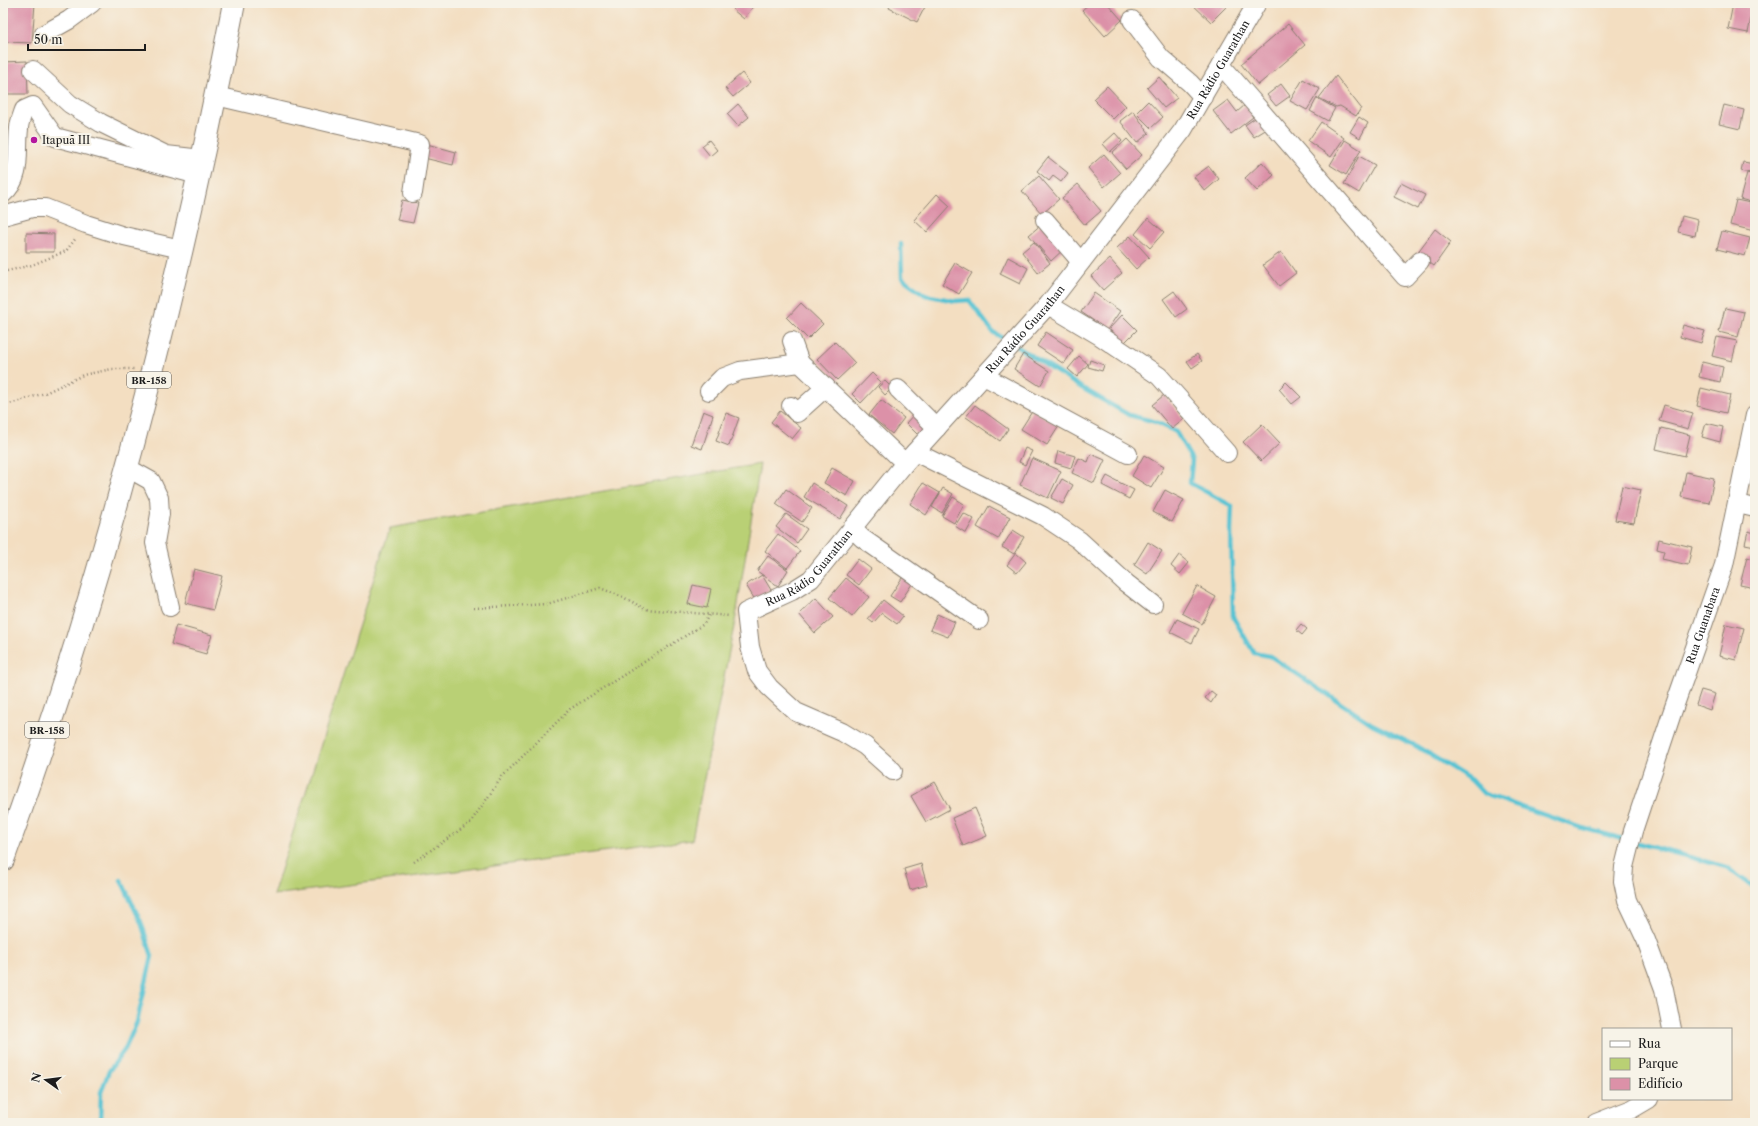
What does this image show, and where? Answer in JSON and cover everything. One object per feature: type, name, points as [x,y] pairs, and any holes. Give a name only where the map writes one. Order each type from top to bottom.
[{"type":"highway","name":"BR-158","points":[[3,860],[78,636],[126,467],[152,369],[200,167],[216,96],[234,3]]},
{"type":"street","points":[[44,34],[69,20],[92,3]]},
{"type":"street","name":"Rua Rádio Guarathan","points":[[746,612],[792,591],[811,579],[910,458],[1048,305],[1183,130],[1257,3]]},
{"type":"street","points":[[1132,20],[1161,58],[1190,83],[1203,97]]},
{"type":"street","points":[[1221,65],[1405,277],[1420,261]]},
{"type":"street","points":[[32,70],[70,104],[101,123],[166,155],[200,167]]},
{"type":"street","points":[[216,96],[420,144],[413,193]]},
{"type":"street","points":[[3,194],[11,187],[17,168],[19,128],[24,110],[33,106],[54,137],[200,167]]},
{"type":"street","points":[[3,216],[32,208],[46,208],[86,224],[124,236],[181,248]]},
{"type":"street","points":[[1045,220],[1081,262]]},
{"type":"street","points":[[1048,305],[1100,336],[1160,376],[1227,453]]},
{"type":"street","points":[[792,341],[800,363],[910,458],[1043,516],[1079,540],[1126,583],[1153,604]]},
{"type":"street","points":[[709,392],[722,378],[740,371],[800,363]]},
{"type":"street","points":[[984,376],[1128,454]]},
{"type":"street","points":[[791,406],[797,413],[826,387]]},
{"type":"street","points":[[898,389],[936,428]]},
{"type":"street","name":"Rua Guanabara","points":[[1672,1028],[1664,990],[1646,940],[1627,900],[1623,881],[1624,868],[1633,831],[1672,713],[1724,565],[1738,504],[1755,415]]},
{"type":"street","points":[[126,467],[151,481],[159,498],[160,514],[155,543],[170,607]]},
{"type":"street","points":[[1738,504],[1755,508]]},
{"type":"street","points":[[852,528],[862,538],[978,620]]},
{"type":"street","points":[[746,612],[750,647],[757,671],[769,687],[796,712],[842,732],[865,746],[893,771]]},
{"type":"street","points":[[1596,1123],[1632,1109],[1647,1100]]},
{"type":"path","points":[[3,272],[32,265],[66,251],[86,224]]},
{"type":"path","points":[[3,406],[45,393],[82,375],[112,369],[152,369]]},
{"type":"path","points":[[474,608],[547,604],[600,588],[623,596],[646,609],[736,616],[746,612]]},
{"type":"path","points":[[414,862],[470,823],[502,777],[570,709],[704,624],[710,613]]},
{"type":"green space","points":[[760,464],[736,616],[692,840],[273,895],[390,528]]},
{"type":"building","points":[[3,3],[35,3],[32,43],[5,42],[6,30],[3,30]]},
{"type":"building","points":[[738,3],[755,4],[744,19],[733,10]]},
{"type":"building","points":[[891,3],[922,3],[926,5],[917,22],[889,8]]},
{"type":"building","points":[[1090,3],[1107,3],[1122,20],[1105,36],[1082,10]]},
{"type":"building","points":[[1191,3],[1230,3],[1211,22]]},
{"type":"building","points":[[1733,4],[1753,8],[1748,33],[1728,29]]},
{"type":"building","points":[[1288,24],[1305,45],[1258,85],[1241,64]]},
{"type":"building","points":[[27,61],[28,94],[4,94],[6,178],[3,178],[3,62]]},
{"type":"building","points":[[742,73],[750,83],[733,97],[725,88]]},
{"type":"building","points":[[1336,76],[1361,108],[1356,116],[1340,106],[1336,107],[1319,98]]},
{"type":"building","points":[[1159,77],[1177,98],[1164,108],[1147,88]]},
{"type":"building","points":[[1303,79],[1320,89],[1307,110],[1290,101]]},
{"type":"building","points":[[1281,84],[1290,96],[1276,106],[1267,95]]},
{"type":"building","points":[[1107,86],[1126,106],[1113,119],[1093,99]]},
{"type":"building","points":[[1317,98],[1335,108],[1328,121],[1310,111]]},
{"type":"building","points":[[1228,100],[1237,112],[1245,105],[1253,117],[1231,134],[1213,111]]},
{"type":"building","points":[[1148,101],[1163,117],[1151,128],[1136,113]]},
{"type":"building","points":[[738,104],[749,117],[738,126],[727,114]]},
{"type":"building","points":[[1724,105],[1744,110],[1740,129],[1719,124]]},
{"type":"building","points":[[1133,111],[1149,133],[1137,143],[1120,121]]},
{"type":"building","points":[[1258,116],[1267,129],[1254,137],[1245,125]]},
{"type":"building","points":[[1359,117],[1368,123],[1360,138],[1350,132]]},
{"type":"building","points":[[1321,122],[1344,138],[1331,157],[1308,141]]},
{"type":"building","points":[[1115,133],[1122,141],[1110,152],[1103,144]]},
{"type":"building","points":[[1127,139],[1142,155],[1126,169],[1112,153]]},
{"type":"building","points":[[709,140],[717,150],[710,156],[702,146]]},
{"type":"building","points":[[1345,140],[1361,150],[1346,175],[1330,165]]},
{"type":"building","points":[[427,144],[456,152],[453,165],[424,158]]},
{"type":"building","points":[[1104,154],[1120,173],[1104,187],[1088,168]]},
{"type":"building","points":[[1359,156],[1375,165],[1359,193],[1344,184]]},
{"type":"building","points":[[1048,157],[1068,173],[1061,182],[1053,176],[1049,181],[1037,171]]},
{"type":"building","points":[[1262,162],[1274,175],[1257,191],[1245,178]]},
{"type":"building","points":[[1743,162],[1755,164],[1755,174],[1741,171]]},
{"type":"building","points":[[1209,166],[1219,179],[1205,191],[1194,177]]},
{"type":"building","points":[[1747,173],[1755,175],[1755,203],[1740,199]]},
{"type":"building","points":[[1039,176],[1059,199],[1042,214],[1022,191]]},
{"type":"building","points":[[1401,183],[1425,195],[1418,209],[1394,197]]},
{"type":"building","points":[[1078,184],[1101,211],[1085,225],[1062,198]]},
{"type":"building","points":[[937,194],[950,206],[927,232],[914,220]]},
{"type":"building","points":[[402,200],[418,203],[413,223],[397,220]]},
{"type":"building","points":[[1736,200],[1755,204],[1754,231],[1730,225]]},
{"type":"building","points":[[1682,216],[1698,220],[1695,236],[1678,232]]},
{"type":"building","points":[[1148,218],[1164,232],[1150,248],[1135,234]]},
{"type":"building","points":[[1043,223],[1065,248],[1051,261],[1029,235]]},
{"type":"building","points":[[1435,229],[1451,242],[1434,266],[1417,253]]},
{"type":"building","points":[[1722,231],[1750,238],[1745,256],[1717,249]]},
{"type":"building","points":[[26,233],[54,234],[54,252],[26,252]]},
{"type":"building","points":[[1130,236],[1149,257],[1136,269],[1117,248]]},
{"type":"building","points":[[1034,242],[1050,263],[1038,273],[1022,252]]},
{"type":"building","points":[[1281,252],[1296,273],[1279,286],[1263,265]]},
{"type":"building","points":[[1008,257],[1028,268],[1020,284],[1000,274]]},
{"type":"building","points":[[1110,259],[1122,273],[1103,290],[1091,276]]},
{"type":"building","points":[[955,263],[972,273],[959,294],[942,284]]},
{"type":"building","points":[[1174,291],[1187,309],[1176,317],[1163,299]]},
{"type":"building","points":[[1094,293],[1120,311],[1107,330],[1081,312]]},
{"type":"building","points":[[801,303],[823,324],[808,339],[787,318]]},
{"type":"building","points":[[1725,308],[1744,312],[1738,337],[1719,332]]},
{"type":"building","points":[[1122,315],[1137,330],[1124,343],[1109,329]]},
{"type":"building","points":[[1683,325],[1705,331],[1701,343],[1680,337]]},
{"type":"building","points":[[1046,332],[1073,350],[1064,364],[1037,346]]},
{"type":"building","points":[[1717,337],[1737,341],[1732,361],[1712,356]]},
{"type":"building","points":[[835,342],[855,363],[837,380],[817,359]]},
{"type":"building","points":[[1023,354],[1049,371],[1040,386],[1014,369]]},
{"type":"building","points":[[1197,354],[1202,361],[1192,368],[1187,361]]},
{"type":"building","points":[[1079,356],[1088,364],[1077,377],[1068,369]]},
{"type":"building","points":[[1090,360],[1104,365],[1102,371],[1088,367]]},
{"type":"building","points":[[1702,362],[1723,367],[1720,382],[1699,377]]},
{"type":"building","points":[[872,373],[881,382],[861,403],[852,394]]},
{"type":"building","points":[[885,381],[892,388],[885,395],[878,387]]},
{"type":"building","points":[[1286,382],[1301,397],[1292,404],[1279,389]]},
{"type":"building","points":[[1701,388],[1730,395],[1726,413],[1697,406]]},
{"type":"building","points":[[1164,395],[1184,419],[1172,429],[1152,405]]},
{"type":"building","points":[[881,400],[904,418],[892,434],[869,415]]},
{"type":"building","points":[[975,405],[1008,429],[1000,441],[966,417]]},
{"type":"building","points":[[1664,405],[1693,413],[1688,429],[1659,421]]},
{"type":"building","points":[[1033,410],[1059,426],[1047,445],[1021,429]]},
{"type":"building","points":[[703,411],[713,415],[702,449],[691,445]]},
{"type":"building","points":[[780,411],[801,428],[792,439],[771,422]]},
{"type":"building","points":[[726,413],[739,418],[729,446],[716,441]]},
{"type":"building","points":[[915,413],[929,426],[919,436],[906,423]]},
{"type":"building","points":[[1706,423],[1723,427],[1720,442],[1702,437]]},
{"type":"building","points":[[1262,424],[1280,443],[1261,461],[1243,442]]},
{"type":"building","points":[[1661,428],[1690,435],[1685,456],[1656,449]]},
{"type":"building","points":[[1025,448],[1032,451],[1025,465],[1019,462]]},
{"type":"building","points":[[1058,451],[1075,456],[1071,468],[1055,463]]},
{"type":"building","points":[[1091,454],[1105,460],[1094,483],[1072,473],[1079,458],[1088,462]]},
{"type":"building","points":[[1144,455],[1164,467],[1151,488],[1132,476]]},
{"type":"building","points":[[1032,458],[1061,471],[1048,498],[1020,485]]},
{"type":"building","points":[[832,468],[855,481],[847,496],[824,483]]},
{"type":"building","points":[[1686,472],[1714,478],[1709,503],[1681,497]]},
{"type":"building","points":[[1107,476],[1134,490],[1129,499],[1102,485]]},
{"type":"building","points":[[1062,479],[1073,485],[1063,504],[1051,498]]},
{"type":"building","points":[[812,483],[848,506],[840,519],[804,497]]},
{"type":"building","points":[[923,483],[940,493],[926,515],[910,504]]},
{"type":"building","points":[[1622,486],[1641,490],[1634,523],[1615,520]]},
{"type":"building","points":[[943,488],[953,494],[942,513],[932,507]]},
{"type":"building","points":[[786,489],[812,508],[802,522],[776,504]]},
{"type":"building","points":[[1165,490],[1184,500],[1172,522],[1153,512]]},
{"type":"building","points":[[953,497],[964,504],[954,523],[942,516]]},
{"type":"building","points":[[989,506],[1010,517],[998,539],[977,527]]},
{"type":"building","points":[[963,513],[974,519],[966,533],[955,526]]},
{"type":"building","points":[[786,514],[807,529],[797,543],[776,527]]},
{"type":"building","points":[[1013,530],[1024,537],[1014,554],[1002,547]]},
{"type":"building","points":[[1748,531],[1755,533],[1755,546],[1745,544]]},
{"type":"building","points":[[778,534],[800,551],[787,568],[765,551]]},
{"type":"building","points":[[1659,539],[1692,547],[1688,565],[1662,559],[1664,551],[1657,549]]},
{"type":"building","points":[[1148,542],[1162,551],[1147,574],[1134,565]]},
{"type":"building","points":[[1016,553],[1026,562],[1017,573],[1007,565]]},
{"type":"building","points":[[1179,555],[1189,563],[1180,574],[1171,566]]},
{"type":"building","points":[[768,556],[788,570],[778,586],[757,571]]},
{"type":"building","points":[[1747,557],[1755,559],[1755,588],[1740,585]]},
{"type":"building","points":[[858,559],[871,569],[859,585],[846,575]]},
{"type":"building","points":[[194,569],[222,576],[213,610],[185,603]]},
{"type":"building","points":[[762,575],[771,590],[755,600],[746,585]]},
{"type":"building","points":[[904,575],[914,581],[900,602],[890,596]]},
{"type":"building","points":[[846,578],[869,597],[852,617],[829,598]]},
{"type":"building","points":[[693,585],[711,589],[707,608],[688,604]]},
{"type":"building","points":[[1197,586],[1216,597],[1202,624],[1182,613]]},
{"type":"building","points":[[816,598],[833,617],[815,633],[799,614]]},
{"type":"building","points":[[883,600],[903,616],[897,624],[882,613],[873,623],[868,619]]},
{"type":"building","points":[[937,614],[955,622],[948,637],[930,630]]},
{"type":"building","points":[[1177,619],[1199,629],[1192,643],[1170,632]]},
{"type":"building","points":[[1301,624],[1307,629],[1302,635],[1296,630]]},
{"type":"building","points":[[1726,624],[1744,628],[1736,660],[1719,656]]},
{"type":"building","points":[[176,625],[212,635],[206,654],[171,644]]},
{"type":"building","points":[[1701,690],[1715,694],[1710,710],[1696,705]]},
{"type":"building","points":[[1211,691],[1216,695],[1211,703],[1205,698]]},
{"type":"building","points":[[935,782],[950,809],[926,822],[911,796]]},
{"type":"building","points":[[975,808],[987,836],[963,846],[952,818]]},
{"type":"building","points":[[921,864],[927,885],[910,890],[904,869]]},
{"type":"waterway","points":[[901,244],[902,278],[925,295],[956,301],[969,300],[993,332],[1009,342]]},
{"type":"waterway","points":[[1016,346],[1082,388],[1129,415],[1156,422],[1176,432],[1192,460],[1190,483],[1232,506],[1231,531],[1233,617],[1254,653],[1270,656],[1372,724],[1416,746],[1471,780],[1484,794],[1582,828],[1627,840]]},
{"type":"waterway","points":[[1634,842],[1726,867],[1755,888]]},
{"type":"waterway","points":[[100,1123],[101,1092],[109,1071],[125,1049],[137,1022],[152,956],[141,922],[121,880]]},
{"type":"place","name":"Itapuã III","points":[[34,140]]}]
